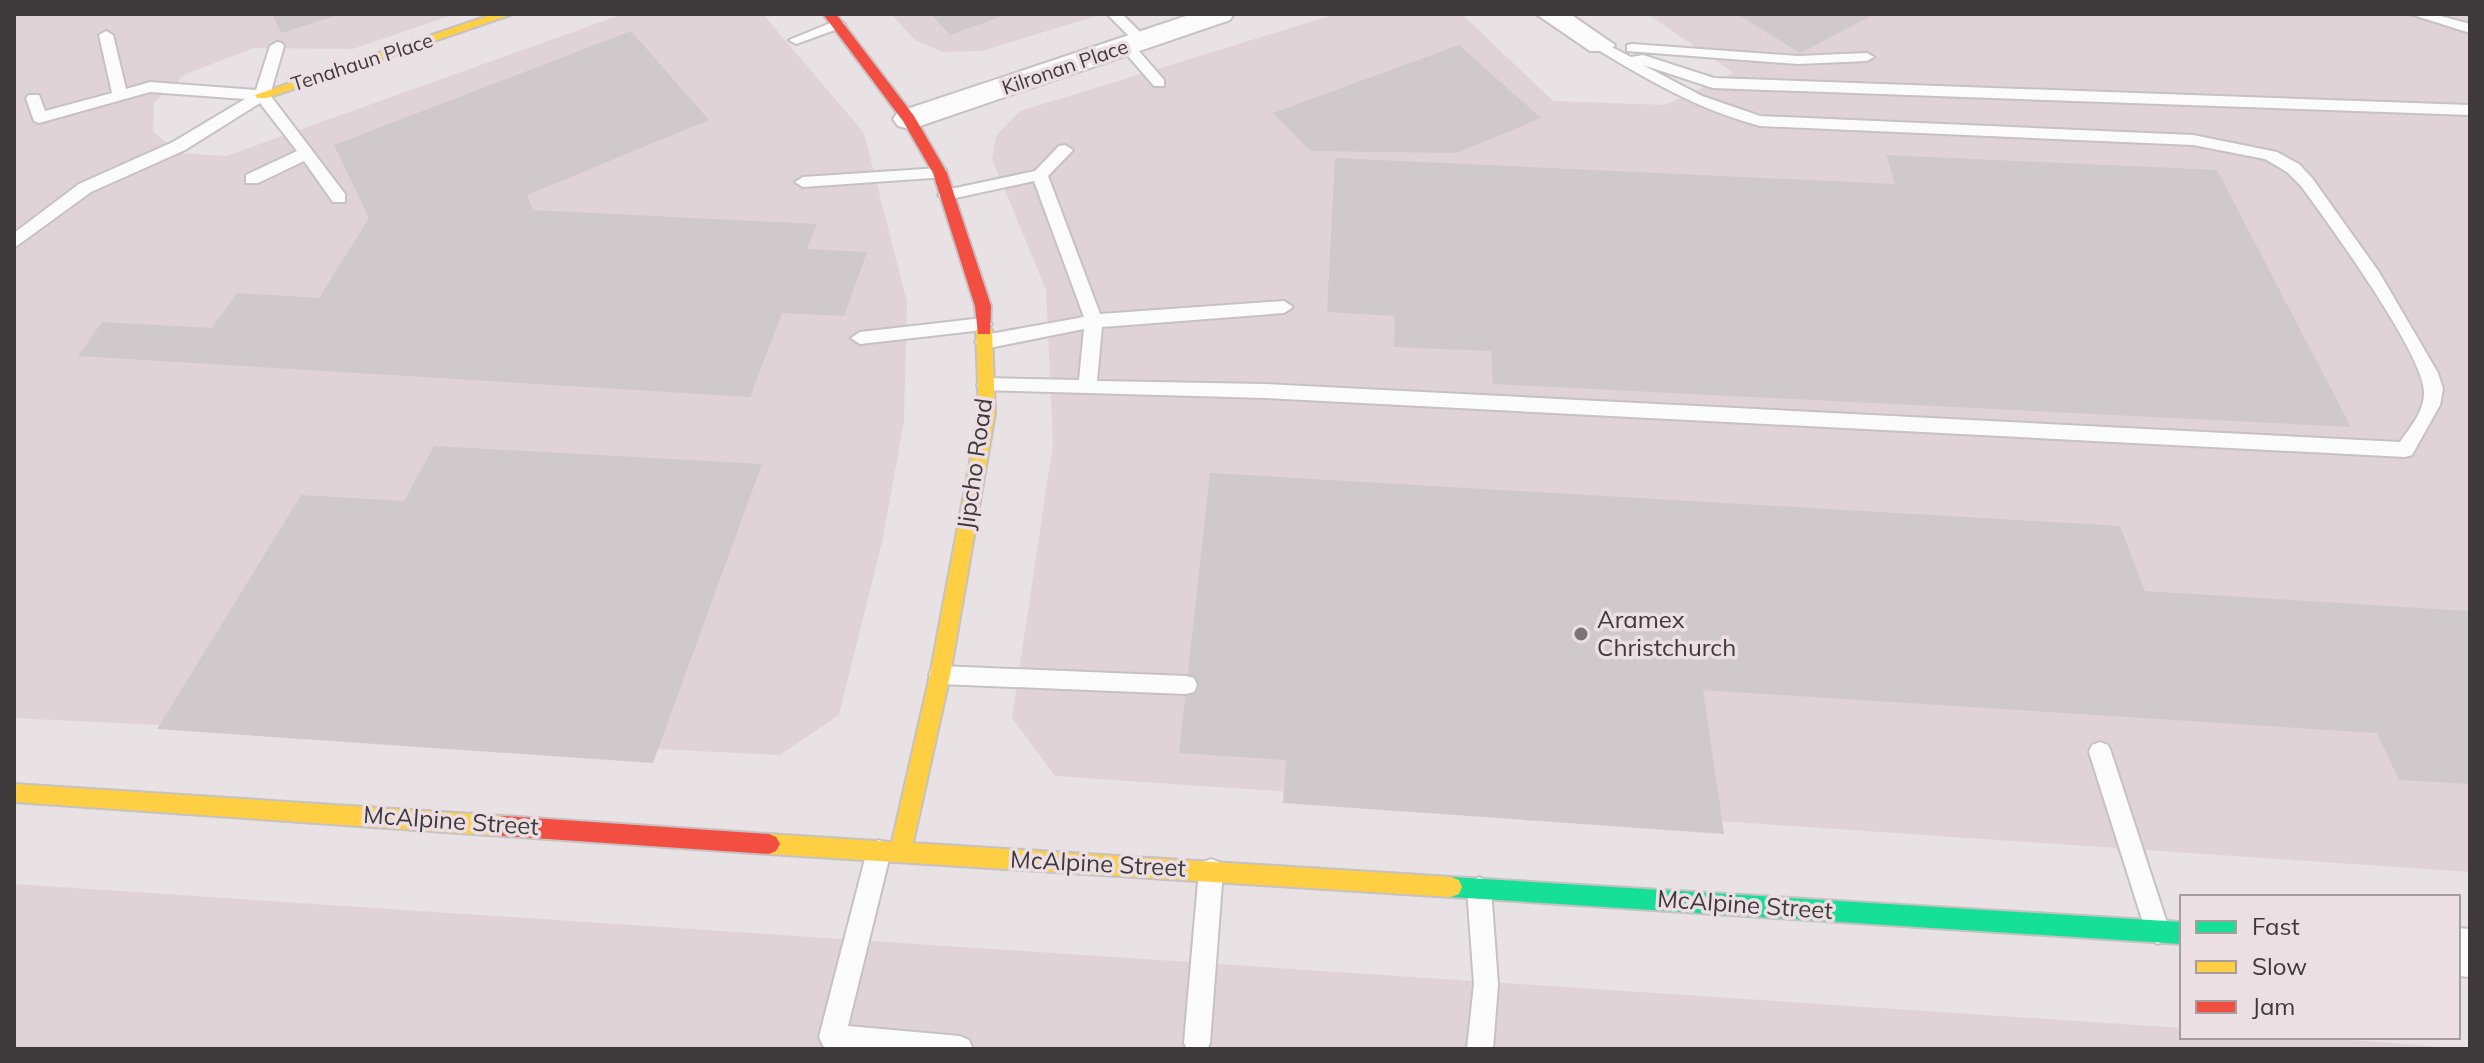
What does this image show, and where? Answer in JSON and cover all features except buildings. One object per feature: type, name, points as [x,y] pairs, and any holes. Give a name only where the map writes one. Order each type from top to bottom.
[{"type":"street","name":"Tenahaun Place","points":[[262,95],[507,14]]},
{"type":"street","name":"Kilronan Place","points":[[909,119],[1220,14]]},
{"type":"street","points":[[1550,14],[1600,45]]},
{"type":"street","name":"Jipcho Road","points":[[833,19],[909,119],[940,173],[983,306],[987,414],[940,675],[890,851]]},
{"type":"street","name":"McAlpine Street","points":[[14,793],[2170,932]]},
{"type":"lane","points":[[1114,14],[1159,83]]},
{"type":"lane","points":[[2417,14],[2470,29]]},
{"type":"lane","points":[[796,40],[833,19]]},
{"type":"lane","points":[[106,35],[120,95]]},
{"type":"lane","points":[[1600,45],[1798,60],[1867,57]]},
{"type":"lane","points":[[1600,45],[1713,83],[2470,110]]},
{"type":"lane","points":[[986,385],[1265,391],[2405,450],[2427,416],[2434,388],[2417,351],[2350,240],[2311,186],[2291,166],[2261,153],[2193,140],[1760,121],[1720,112],[1692,100],[1600,45]]},
{"type":"lane","points":[[14,242],[85,188],[179,146],[262,95],[277,46]]},
{"type":"lane","points":[[34,98],[39,118],[150,87],[262,95],[339,198]]},
{"type":"lane","points":[[946,195],[1040,175],[1065,150]]},
{"type":"lane","points":[[252,179],[307,153]]},
{"type":"lane","points":[[803,182],[940,173]]},
{"type":"lane","points":[[1040,175],[1094,321],[1087,387]]},
{"type":"lane","points":[[860,338],[984,333],[1094,321],[1284,307]]},
{"type":"lane","points":[[940,675],[1186,685]]},
{"type":"lane","points":[[2100,752],[2170,932]]},
{"type":"lane","points":[[890,851],[832,1037],[960,1049]]},
{"type":"lane","points":[[1197,1043],[1211,870]]},
{"type":"lane","points":[[1479,888],[1486,984],[1480,1049]]},
{"type":"shaded area","points":[[14,14],[455,14],[353,49],[254,48],[186,74],[154,103],[153,132],[180,153],[226,156],[623,14],[763,14],[864,133],[907,302],[904,421],[883,538],[839,715],[780,755],[14,718]]},
{"type":"shaded area","points":[[891,14],[1103,14],[982,51],[942,52],[915,40]]},
{"type":"shaded area","points":[[1336,14],[1462,14],[1553,101],[1665,105],[1734,73],[1647,14],[2470,14],[2470,872],[1055,776],[1012,718],[1053,443],[1046,290],[992,159],[996,136],[1020,111]]},
{"type":"shaded area","points":[[14,884],[2180,1028],[2180,1039],[2341,1039],[2470,1049],[14,1049]]},
{"type":"traffic: fast","points":[[1451,887],[2180,933]]},
{"type":"traffic: slow","points":[[262,95],[507,14]]},
{"type":"traffic: slow","points":[[900,853],[940,675],[987,414],[984,330]]},
{"type":"traffic: slow","points":[[14,793],[503,826]]},
{"type":"traffic: slow","points":[[769,844],[1451,887]]},
{"type":"traffic: jam","points":[[829,14],[909,119],[940,173],[983,306],[984,330]]},
{"type":"traffic: jam","points":[[503,826],[769,844]]},
{"type":"place","name":"Aramex Christchurch","points":[[1581,634]]}]
